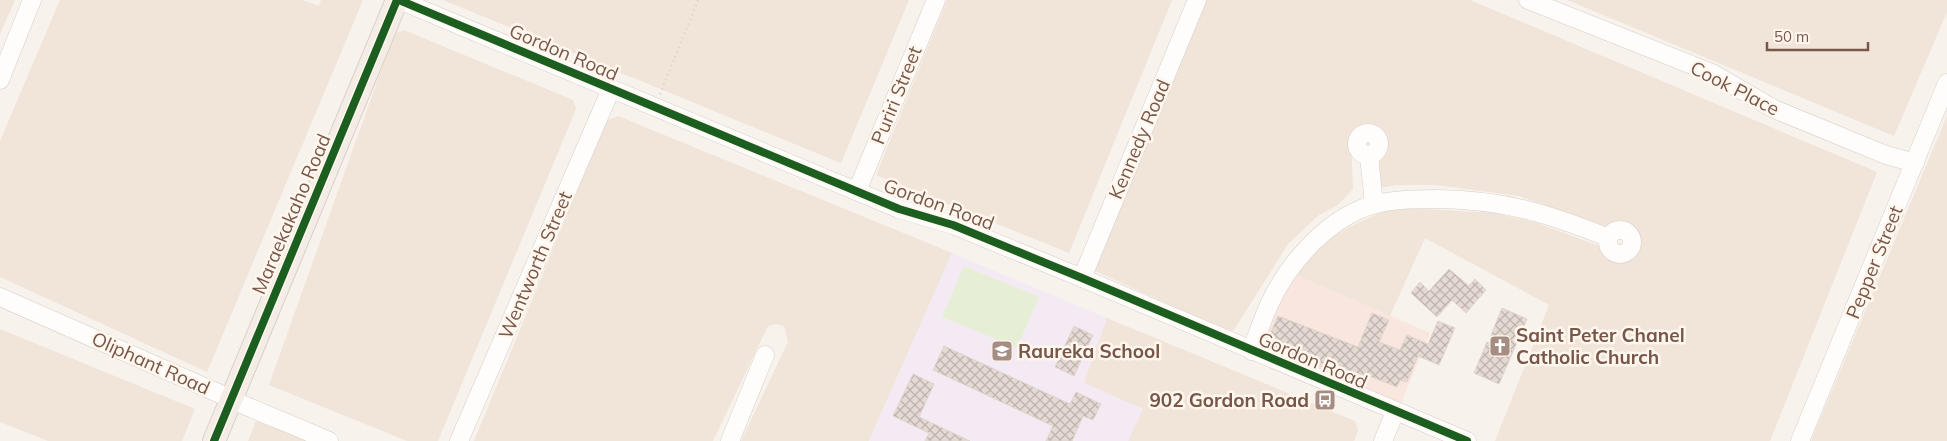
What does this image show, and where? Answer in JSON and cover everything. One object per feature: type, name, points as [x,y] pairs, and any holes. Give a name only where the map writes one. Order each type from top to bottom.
[{"type":"main road","name":"Maraekakaho Road","points":[[214,441],[398,0]]},
{"type":"street","points":[[0,80],[32,0]]},
{"type":"street","name":"Gordon Road","points":[[398,0],[899,209],[952,225],[1082,278],[1467,441]]},
{"type":"street","name":"Puriri Street","points":[[857,191],[936,0]]},
{"type":"street","name":"Kennedy Road","points":[[1082,278],[1197,0]]},
{"type":"street","name":"Cook Place","points":[[1528,0],[1712,73],[1774,109],[1886,154],[1915,163]]},
{"type":"street","name":"Pepper Street","points":[[1800,441],[1947,83]]},
{"type":"street","name":"Wentworth Street","points":[[459,441],[611,89]]},
{"type":"street","points":[[1369,156],[1374,204]]},
{"type":"street","points":[[1251,351],[1268,306],[1279,286],[1304,252],[1332,226],[1374,204],[1422,199],[1500,204],[1555,216],[1609,238]]},
{"type":"street","name":"Oliphant Road","points":[[0,298],[329,441]]},
{"type":"street","points":[[730,441],[765,355]]},
{"type":"street","points":[[1383,441],[1395,412]]},
{"type":"path","points":[[655,107],[698,0]]},
{"type":"shaded area","points":[[0,0],[15,0],[0,34]]},
{"type":"shaded area","points":[[60,0],[302,0],[319,6],[321,0],[363,0],[207,372],[0,277],[0,141]]},
{"type":"shaded area","points":[[443,0],[909,0],[841,163]]},
{"type":"shaded area","points":[[947,0],[1172,0],[1069,253],[876,175]]},
{"type":"shaded area","points":[[1205,0],[1470,0],[1877,172],[1770,441],[1495,441],[1549,305],[1425,238],[1390,316],[1296,275],[1304,263],[1328,240],[1349,227],[1382,212],[1407,208],[1494,213],[1534,222],[1616,252],[1623,251],[1630,243],[1627,234],[1519,196],[1435,185],[1396,185],[1375,189],[1375,155],[1372,143],[1368,138],[1358,136],[1351,141],[1353,189],[1338,205],[1319,215],[1288,244],[1234,330],[1227,331],[1093,270]]},
{"type":"shaded area","points":[[1567,0],[1947,0],[1947,12],[1894,136]]},
{"type":"shaded area","points":[[404,30],[573,100],[576,109],[438,441],[407,441],[269,385],[394,34]]},
{"type":"shaded area","points":[[618,116],[952,253],[869,441],[741,441],[788,342],[784,326],[776,324],[768,326],[713,441],[474,441],[606,121]]},
{"type":"shaded area","points":[[1947,116],[1947,441],[1811,441]]},
{"type":"shaded area","name":"Raureka School","points":[[952,253],[1107,318],[1084,383],[1143,409],[1128,441],[869,441]]},
{"type":"shaded area","points":[[1296,275],[1430,333],[1401,403],[1265,346],[1262,336],[1278,301]]},
{"type":"shaded area","points":[[1107,318],[1355,421],[1358,430],[1354,441],[1128,441],[1142,409],[1083,383]]},
{"type":"shaded area","points":[[0,329],[195,409],[182,441],[48,441],[0,422]]},
{"type":"shaded area","points":[[256,421],[308,441],[248,441]]},
{"type":"green space","points":[[964,266],[1039,297],[1017,348],[942,317]]},
{"type":"building","points":[[1449,269],[1469,286],[1475,279],[1486,290],[1466,313],[1452,300],[1437,317],[1411,293],[1420,282],[1429,291]]},
{"type":"building","name":"Saint Peter Chanel Catholic Church","points":[[1502,308],[1527,319],[1499,384],[1474,373],[1487,342],[1510,352],[1491,335]]},
{"type":"building","points":[[1372,313],[1389,320],[1379,342],[1400,350],[1407,335],[1428,344],[1438,321],[1455,328],[1439,365],[1418,356],[1407,382],[1400,380],[1397,387],[1367,375],[1363,385],[1266,343],[1278,316],[1358,347]]},
{"type":"building","points":[[1074,326],[1093,335],[1074,376],[1055,367]]},
{"type":"building","points":[[944,346],[1070,404],[1076,392],[1101,404],[1093,420],[1083,416],[1072,441],[1046,441],[1053,426],[933,370]]},
{"type":"building","points":[[913,374],[934,384],[919,417],[970,441],[925,441],[929,433],[893,416]]},
{"type":"cycle path","points":[[214,441],[397,0]]},
{"type":"cycle path","points":[[399,0],[899,209],[953,225],[1082,278],[1467,441]]},
{"type":"place","name":"Saint Peter Chanel Catholic Church","points":[[1500,346]]},
{"type":"place","name":"Raureka School","points":[[1002,351]]},
{"type":"place","name":"902 Gordon Road","points":[[1325,400]]}]
